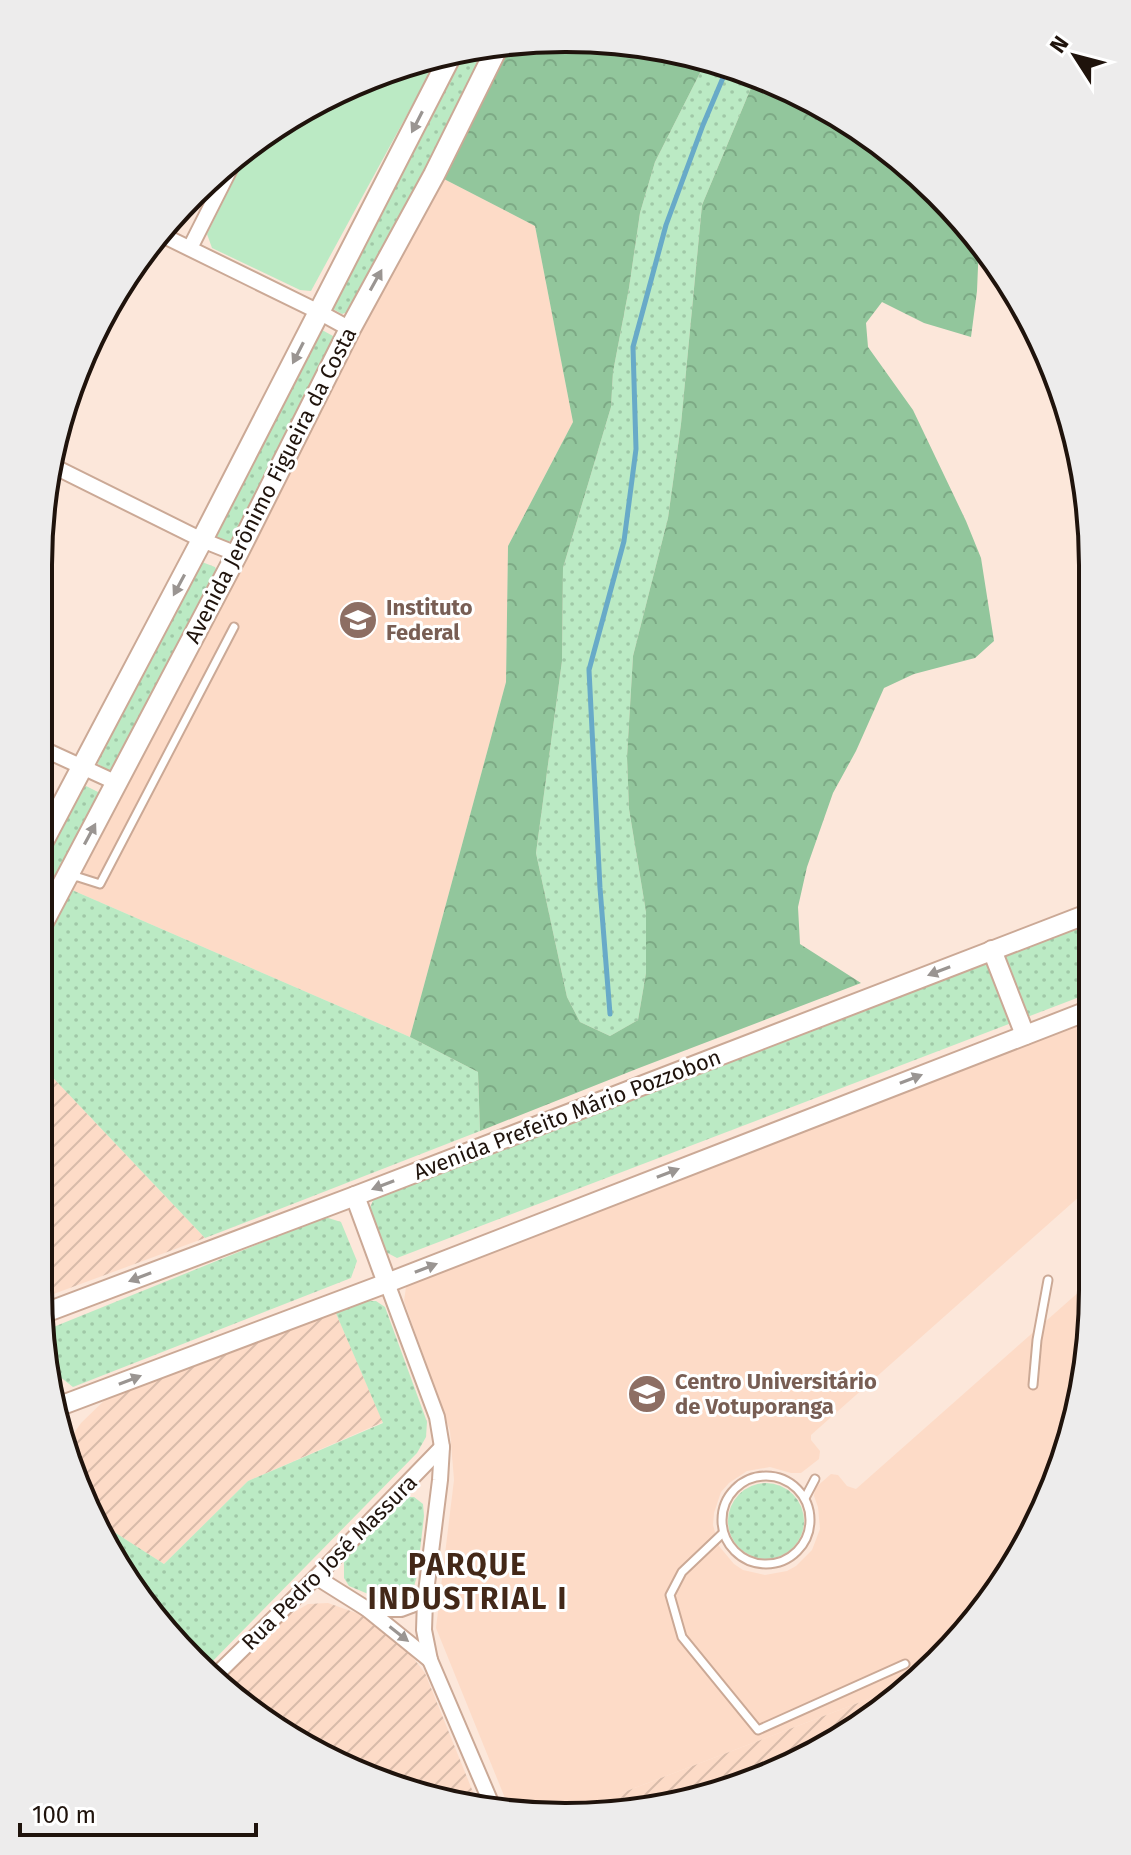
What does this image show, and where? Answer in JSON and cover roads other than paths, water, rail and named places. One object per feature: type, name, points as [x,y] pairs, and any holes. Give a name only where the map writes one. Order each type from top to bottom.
[{"type":"main road","name":"Avenida Jerônimo Figueira da Costa","points":[[52,905],[237,554],[350,329],[434,175],[493,57]]},
{"type":"main road","name":"Avenida Jerônimo Figueira da Costa","points":[[52,824],[445,66]]},
{"type":"street","points":[[190,248],[223,183]]},
{"type":"street","points":[[170,238],[350,329]]},
{"type":"street","points":[[61,470],[202,540],[237,554]]},
{"type":"street","points":[[52,753],[117,783]]},
{"type":"street","name":"Avenida Prefeito Mário Pozzobon","points":[[53,1310],[1079,917]]},
{"type":"street","points":[[992,950],[1025,1035]]},
{"type":"street","points":[[65,1404],[387,1283],[1079,1014]]},
{"type":"street","points":[[355,1196],[437,1417],[442,1447],[440,1480],[424,1630],[430,1660],[489,1797]]},
{"type":"street","name":"Rua Pedro José Massura","points":[[221,1670],[442,1447]]},
{"type":"street","points":[[316,1577],[367,1609],[430,1660]]},
{"type":"street","points":[[367,1609],[401,1609],[425,1600]]},
{"type":"lane","points":[[67,876],[100,884],[234,627]]},
{"type":"lane","points":[[1033,1385],[1037,1340],[1048,1280]]},
{"type":"lane","points":[[775,1477],[787,1481],[805,1498],[810,1512],[810,1527],[796,1553],[783,1562],[768,1565],[754,1563],[740,1557],[730,1547],[721,1520],[723,1507],[738,1486],[749,1479],[775,1477]]},
{"type":"lane","points":[[797,1489],[815,1479],[805,1498]]},
{"type":"lane","points":[[723,1533],[682,1572],[670,1595],[682,1637],[758,1730],[905,1664]]},
{"type":"waterway","points":[[610,1014],[589,670],[624,541],[636,449],[633,347],[666,225],[723,77]]},
{"type":"place","name":"Instituto Federal","points":[[358,620]]},
{"type":"place","name":"Centro Universitário de Votuporanga","points":[[647,1394]]},
{"type":"district","name":"PARQUE INDUSTRIAL I","points":[[468,1582]]}]
